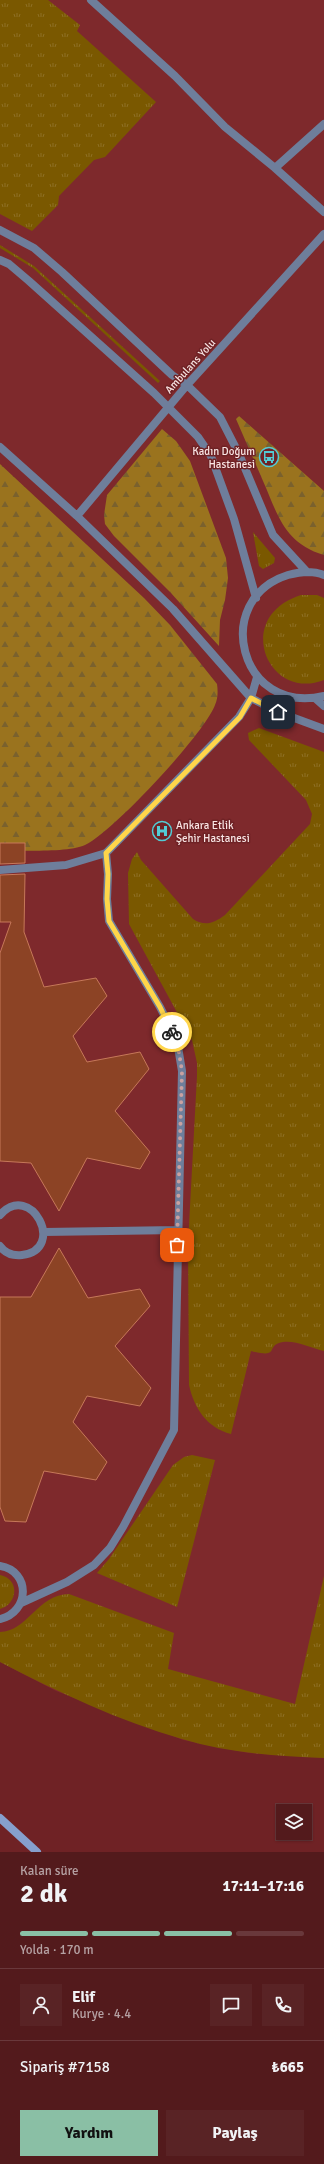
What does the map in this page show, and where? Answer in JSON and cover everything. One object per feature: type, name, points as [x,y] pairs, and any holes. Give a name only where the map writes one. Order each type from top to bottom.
[{"type":"main road","points":[[0,1818],[37,1852]]},
{"type":"lane","points":[[91,0],[175,76],[225,127],[275,168],[324,212]]},
{"type":"lane","points":[[275,168],[324,124]]},
{"type":"lane","points":[[0,230],[34,248],[62,272],[172,375],[187,384],[220,417],[239,454],[273,536],[307,572]]},
{"type":"lane","name":"Ambulans Yolu","points":[[77,516],[187,384],[324,234]]},
{"type":"lane","points":[[0,260],[9,264],[30,281],[168,407],[198,437],[211,456],[234,520],[256,598]]},
{"type":"lane","points":[[0,447],[77,516],[173,609],[251,698],[278,712],[324,729]]},
{"type":"lane","points":[[324,575],[297,572],[277,579],[260,591],[248,608],[243,628],[244,649],[251,668],[264,684],[282,695],[303,700],[324,696]]},
{"type":"lane","points":[[0,870],[66,865],[106,853],[240,717],[251,698],[257,677]]},
{"type":"lane","points":[[315,698],[324,706]]},
{"type":"lane","points":[[0,1619],[10,1616],[21,1603],[67,1582],[94,1565],[110,1548],[123,1527],[174,1430],[182,1071],[177,1041],[160,1007],[109,921],[106,853]]},
{"type":"lane","points":[[0,1215],[8,1209],[25,1207],[32,1210],[39,1216],[44,1232],[42,1240],[37,1247],[23,1255],[8,1253],[0,1246]]},
{"type":"lane","points":[[44,1232],[178,1230]]},
{"type":"lane","points":[[0,1566],[12,1571],[19,1577],[23,1594],[21,1603]]},
{"type":"shaded area","name":"Ankara Etlik Şehir Hastanesi","points":[[0,0],[324,0],[324,1758],[248,1753],[183,1740],[56,1691],[0,1662]]},
{"type":"green space","points":[[0,0],[48,0],[80,25],[77,31],[156,102],[105,157],[94,160],[59,196],[58,205],[32,231],[0,214]]},
{"type":"green space","points":[[0,245],[34,266],[160,381],[158,383],[33,268],[0,248]]},
{"type":"green space","points":[[239,416],[324,491],[324,555],[311,550],[300,543],[284,526],[273,505],[236,419]]},
{"type":"green space","points":[[162,429],[176,441],[190,461],[226,558],[228,578],[220,620],[219,646],[170,592],[114,536],[105,524],[104,515],[107,495]]},
{"type":"green space","points":[[0,464],[144,598],[170,625],[217,684],[217,700],[208,719],[177,758],[157,781],[116,822],[85,845],[77,848],[0,851]]},
{"type":"green space","points":[[253,532],[275,558],[274,563],[263,569],[259,566]]},
{"type":"green space","points":[[301,595],[317,595],[324,598],[324,680],[304,684],[287,679],[274,669],[266,654],[263,637],[268,621],[280,606]]},
{"type":"green space","points":[[259,728],[324,752],[324,1351],[298,1343],[283,1342],[274,1346],[270,1352],[260,1353],[251,1351],[231,1434],[208,1422],[194,1402],[189,1385],[188,1244],[197,1063],[192,1040],[129,924],[128,873],[132,859],[137,852],[141,860],[193,919],[202,923],[213,922],[225,915],[310,824],[312,814],[306,800],[249,740],[248,733]]},
{"type":"green space","points":[[192,1455],[215,1460],[177,1607],[97,1573],[109,1559],[173,1465],[184,1457]]},
{"type":"green space","points":[[0,1575],[11,1581],[14,1586],[14,1592],[10,1602],[0,1609]]},
{"type":"green space","points":[[324,1576],[324,1758],[235,1751],[199,1744],[158,1732],[89,1705],[0,1662],[0,1632],[18,1626],[49,1600],[58,1596],[69,1594],[174,1633],[168,1669],[295,1704]]},
{"type":"building","points":[[0,843],[25,843],[25,863],[0,864]]},
{"type":"building","points":[[25,874],[24,932],[44,987],[96,978],[107,996],[73,1036],[87,1062],[140,1052],[149,1069],[115,1111],[150,1152],[140,1169],[87,1158],[59,1211],[31,1163],[0,1161],[0,953],[11,922],[0,922],[0,875]]},
{"type":"building","points":[[59,1248],[88,1298],[140,1289],[150,1306],[115,1346],[151,1388],[140,1406],[87,1396],[73,1422],[107,1462],[96,1480],[44,1471],[26,1522],[5,1521],[0,1507],[0,1297],[31,1297]]},
{"type":"way so far","points":[[172,1032],[177,1041],[182,1071],[177,1245]]},
{"type":"place","name":"Kadın Doğum Hastanesi","points":[[269,457]]},
{"type":"place","name":"Ankara Etlik Şehir Hastanesi","points":[[162,831]]},
{"type":"route","points":[[172,1032],[160,1007],[109,921],[106,853],[240,717],[251,698],[278,712]]}]
